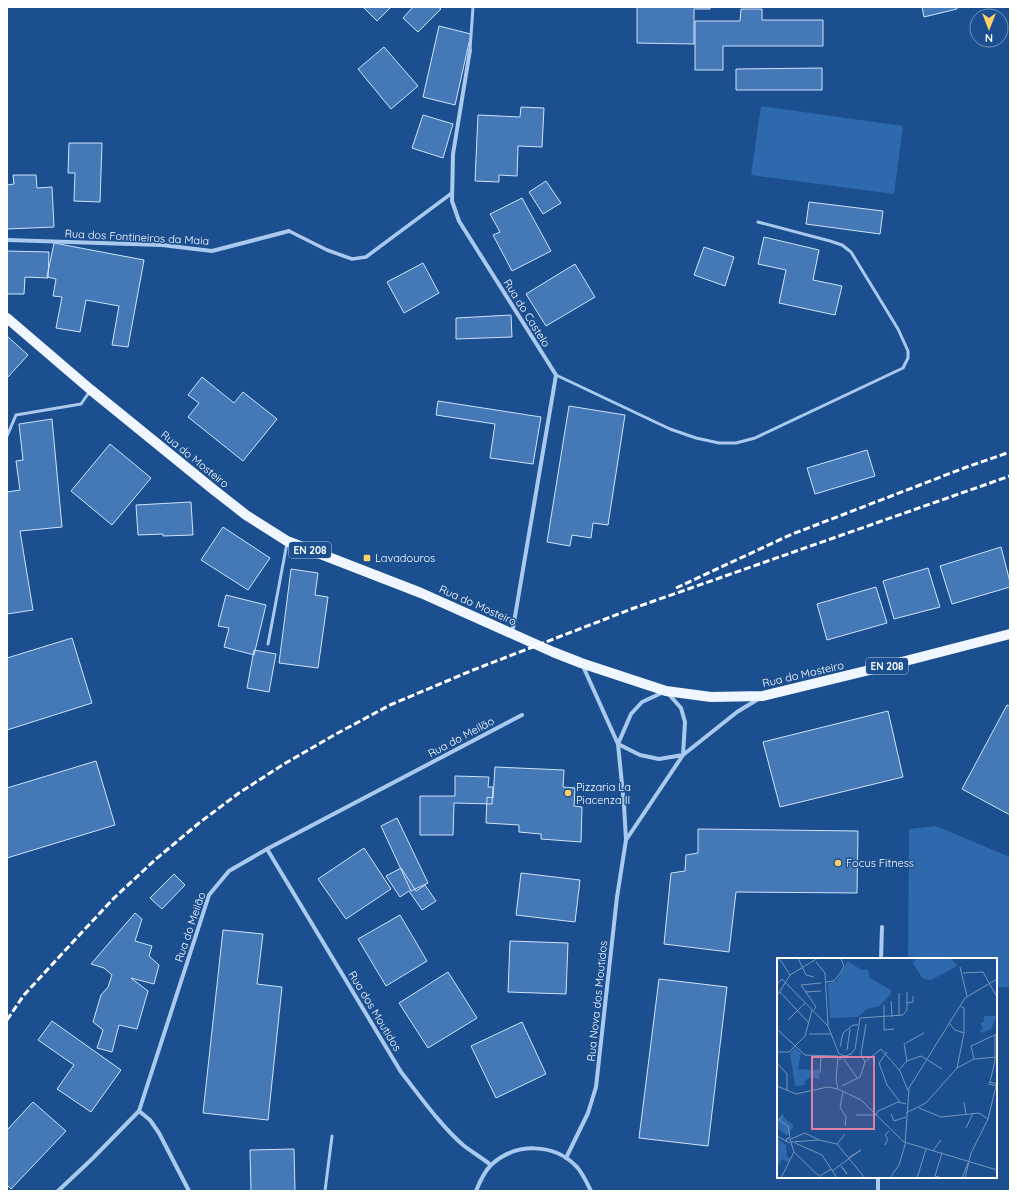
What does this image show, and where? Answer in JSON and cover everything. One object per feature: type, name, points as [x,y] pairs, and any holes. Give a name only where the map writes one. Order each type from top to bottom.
[{"type":"main road","name":"Rua do Mosteiro","points":[[7,318],[91,390],[239,510],[287,541],[421,593],[553,652],[666,691],[711,697],[763,696],[1010,634]]},
{"type":"street","name":"Rua do Castelo","points":[[470,50],[453,154],[452,201],[459,221],[556,375]]},
{"type":"street","name":"Rua dos Fontineiros da Maia","points":[[7,240],[155,245],[212,251],[289,231],[327,250],[352,259],[366,257],[452,193]]},
{"type":"street","points":[[512,634],[556,375]]},
{"type":"street","name":"Rua Nova dos Moutidos","points":[[566,1158],[588,1113],[596,1087],[617,897],[626,840],[618,744],[582,663]]},
{"type":"street","points":[[666,691],[680,708],[685,722],[683,755]]},
{"type":"street","name":"Rua Nova dos Moutidos","points":[[618,744],[631,714],[642,702],[666,691]]},
{"type":"street","name":"Rua Nova dos Moutidos","points":[[626,840],[683,755],[737,712],[763,696]]},
{"type":"street","name":"Rua do Meilão","points":[[58,1191],[139,1111],[209,895],[229,871],[267,849],[522,715]]},
{"type":"street","name":"Rua Nova dos Moutidos","points":[[618,744],[640,755],[659,759],[683,755]]},
{"type":"street","name":"Rua dos Moutidos","points":[[267,849],[401,1072],[451,1133],[464,1145],[491,1165]]},
{"type":"street","points":[[881,958],[882,927]]},
{"type":"street","points":[[139,1111],[150,1120],[159,1134],[189,1191]]},
{"type":"street","points":[[476,1191],[481,1178],[491,1165],[504,1155],[519,1149],[535,1148],[552,1150],[566,1158],[578,1168],[591,1191]]},
{"type":"street","points":[[878,1178],[878,1191]]},
{"type":"lane","name":"Rua do Castelo","points":[[470,50],[473,7]]},
{"type":"lane","points":[[556,375],[670,429],[696,438],[719,443],[736,443],[755,438],[903,368],[908,358],[908,351],[898,329],[851,252],[842,245],[830,241],[758,222]]},
{"type":"lane","points":[[7,436],[16,416],[80,404],[91,390]]},
{"type":"lane","points":[[268,644],[287,541]]},
{"type":"lane","points":[[325,1191],[332,1136]]},
{"type":"shaded area","points":[[761,106],[903,126],[894,194],[751,175]]},
{"type":"shaded area","points":[[936,826],[1010,857],[1010,987],[997,987],[997,958],[908,958],[909,829]]},
{"type":"building","points":[[363,7],[391,7],[377,21]]},
{"type":"building","points":[[413,7],[438,7],[441,9],[418,32],[403,18]]},
{"type":"building","points":[[637,7],[710,7],[710,9],[694,9],[694,44],[637,43]]},
{"type":"building","points":[[922,7],[957,7],[957,9],[924,17]]},
{"type":"building","points":[[741,9],[762,9],[762,20],[823,20],[823,46],[723,46],[723,70],[695,70],[695,21],[740,21]]},
{"type":"building","points":[[439,26],[471,34],[455,105],[423,97]]},
{"type":"building","points":[[384,47],[418,86],[391,109],[358,69]]},
{"type":"building","points":[[822,68],[822,90],[736,90],[736,69]]},
{"type":"building","points":[[521,107],[544,108],[542,147],[518,146],[517,176],[499,175],[499,182],[475,181],[478,115],[520,117]]},
{"type":"building","points":[[423,115],[453,124],[443,158],[412,148]]},
{"type":"building","points":[[69,143],[102,143],[100,202],[74,201],[75,173],[68,173]]},
{"type":"building","points":[[13,175],[36,175],[37,188],[52,187],[54,227],[7,229],[7,185],[14,184]]},
{"type":"building","points":[[546,181],[561,203],[543,214],[529,192]]},
{"type":"building","points":[[522,198],[551,251],[512,271],[493,235],[500,232],[490,214]]},
{"type":"building","points":[[809,202],[883,211],[880,234],[806,224]]},
{"type":"building","points":[[764,237],[819,250],[813,280],[842,286],[835,315],[779,303],[786,270],[758,264]]},
{"type":"building","points":[[54,243],[144,260],[128,347],[112,345],[119,306],[86,300],[80,332],[56,328],[62,297],[53,296],[56,279],[47,277]]},
{"type":"building","points":[[704,247],[734,257],[725,286],[694,275]]},
{"type":"building","points":[[7,251],[49,252],[48,278],[25,277],[24,294],[7,294]]},
{"type":"building","points":[[423,263],[439,293],[404,313],[387,282]]},
{"type":"building","points":[[575,264],[595,297],[546,326],[526,294]]},
{"type":"building","points":[[511,315],[512,337],[456,339],[456,318]]},
{"type":"building","points":[[7,336],[28,355],[7,378]]},
{"type":"building","points":[[202,377],[234,403],[243,392],[277,419],[243,461],[188,417],[199,403],[188,395]]},
{"type":"building","points":[[438,401],[541,417],[533,464],[490,458],[495,424],[436,415]]},
{"type":"building","points":[[569,406],[625,415],[608,525],[593,523],[591,538],[572,535],[570,546],[547,542]]},
{"type":"building","points":[[52,419],[62,527],[20,531],[33,610],[7,614],[7,492],[20,490],[16,461],[23,460],[19,424]]},
{"type":"building","points":[[110,444],[151,478],[112,525],[71,491]]},
{"type":"building","points":[[867,450],[875,476],[815,494],[807,468]]},
{"type":"building","points":[[191,502],[193,535],[138,535],[136,505]]},
{"type":"building","points":[[223,527],[270,558],[248,590],[201,560]]},
{"type":"building","points":[[1001,547],[1010,587],[952,604],[940,566]]},
{"type":"building","points":[[928,568],[940,607],[894,619],[883,581]]},
{"type":"building","points":[[291,569],[318,573],[315,595],[328,597],[318,668],[279,663]]},
{"type":"building","points":[[876,587],[887,623],[827,640],[817,604]]},
{"type":"building","points":[[226,595],[266,605],[254,655],[224,647],[229,628],[218,626]]},
{"type":"building","points":[[72,638],[92,703],[7,730],[7,658]]},
{"type":"building","points":[[254,650],[276,654],[269,692],[247,688]]},
{"type":"building","points":[[1007,705],[1010,706],[1010,815],[962,789]]},
{"type":"building","points":[[888,711],[903,777],[780,807],[763,742]]},
{"type":"building","points":[[96,761],[115,825],[7,858],[7,788]]},
{"type":"building","points":[[495,767],[564,770],[563,787],[575,788],[574,806],[582,807],[581,842],[541,839],[541,834],[519,832],[519,825],[486,823],[487,797],[493,798]]},
{"type":"building","points":[[455,776],[489,777],[488,787],[493,787],[492,804],[454,803],[453,835],[420,835],[420,796],[455,796]]},
{"type":"building","points":[[397,818],[428,883],[411,891],[381,826]]},
{"type":"building","points":[[698,829],[858,831],[857,893],[736,892],[729,952],[664,944],[671,873],[685,871],[686,855],[698,853]]},
{"type":"building","points":[[364,848],[391,889],[346,919],[318,879]]},
{"type":"building","points":[[401,868],[416,891],[425,885],[436,901],[422,910],[409,891],[400,897],[386,876]]},
{"type":"building","points":[[521,873],[580,880],[575,922],[516,915]]},
{"type":"building","points":[[174,874],[185,885],[162,909],[150,898]]},
{"type":"building","points":[[135,913],[142,919],[135,941],[152,946],[149,956],[159,965],[154,984],[131,978],[148,991],[137,1029],[119,1025],[112,1052],[97,1048],[103,1030],[93,1022],[101,995],[108,987],[112,975],[104,968],[91,964]]},
{"type":"building","points":[[400,915],[427,961],[386,986],[358,939]]},
{"type":"building","points":[[223,930],[263,934],[257,984],[282,987],[268,1120],[203,1113]]},
{"type":"building","points":[[510,941],[568,943],[566,994],[508,992]]},
{"type":"building","points":[[448,972],[477,1018],[428,1048],[399,1003]]},
{"type":"building","points":[[659,979],[727,987],[708,1146],[639,1138]]},
{"type":"building","points":[[52,1021],[121,1070],[91,1112],[57,1089],[74,1065],[38,1040]]},
{"type":"building","points":[[522,1022],[546,1074],[496,1098],[471,1046]]},
{"type":"building","points":[[33,1102],[66,1131],[11,1189],[7,1185],[7,1130]]},
{"type":"building","points":[[294,1149],[295,1191],[251,1191],[250,1150]]},
{"type":"railway","points":[[676,588],[790,535],[964,468],[1010,452]]},
{"type":"railway","points":[[7,1020],[24,995],[71,944],[114,898],[156,859],[199,823],[239,793],[284,764],[336,734],[390,705],[473,670],[634,608],[1010,476]]},
{"type":"place","name":"Lavadouros","points":[[367,558]]},
{"type":"place","name":"Pizzaria La Piacenza II","points":[[568,793]]},
{"type":"place","name":"Focus Fitness","points":[[838,863]]}]
